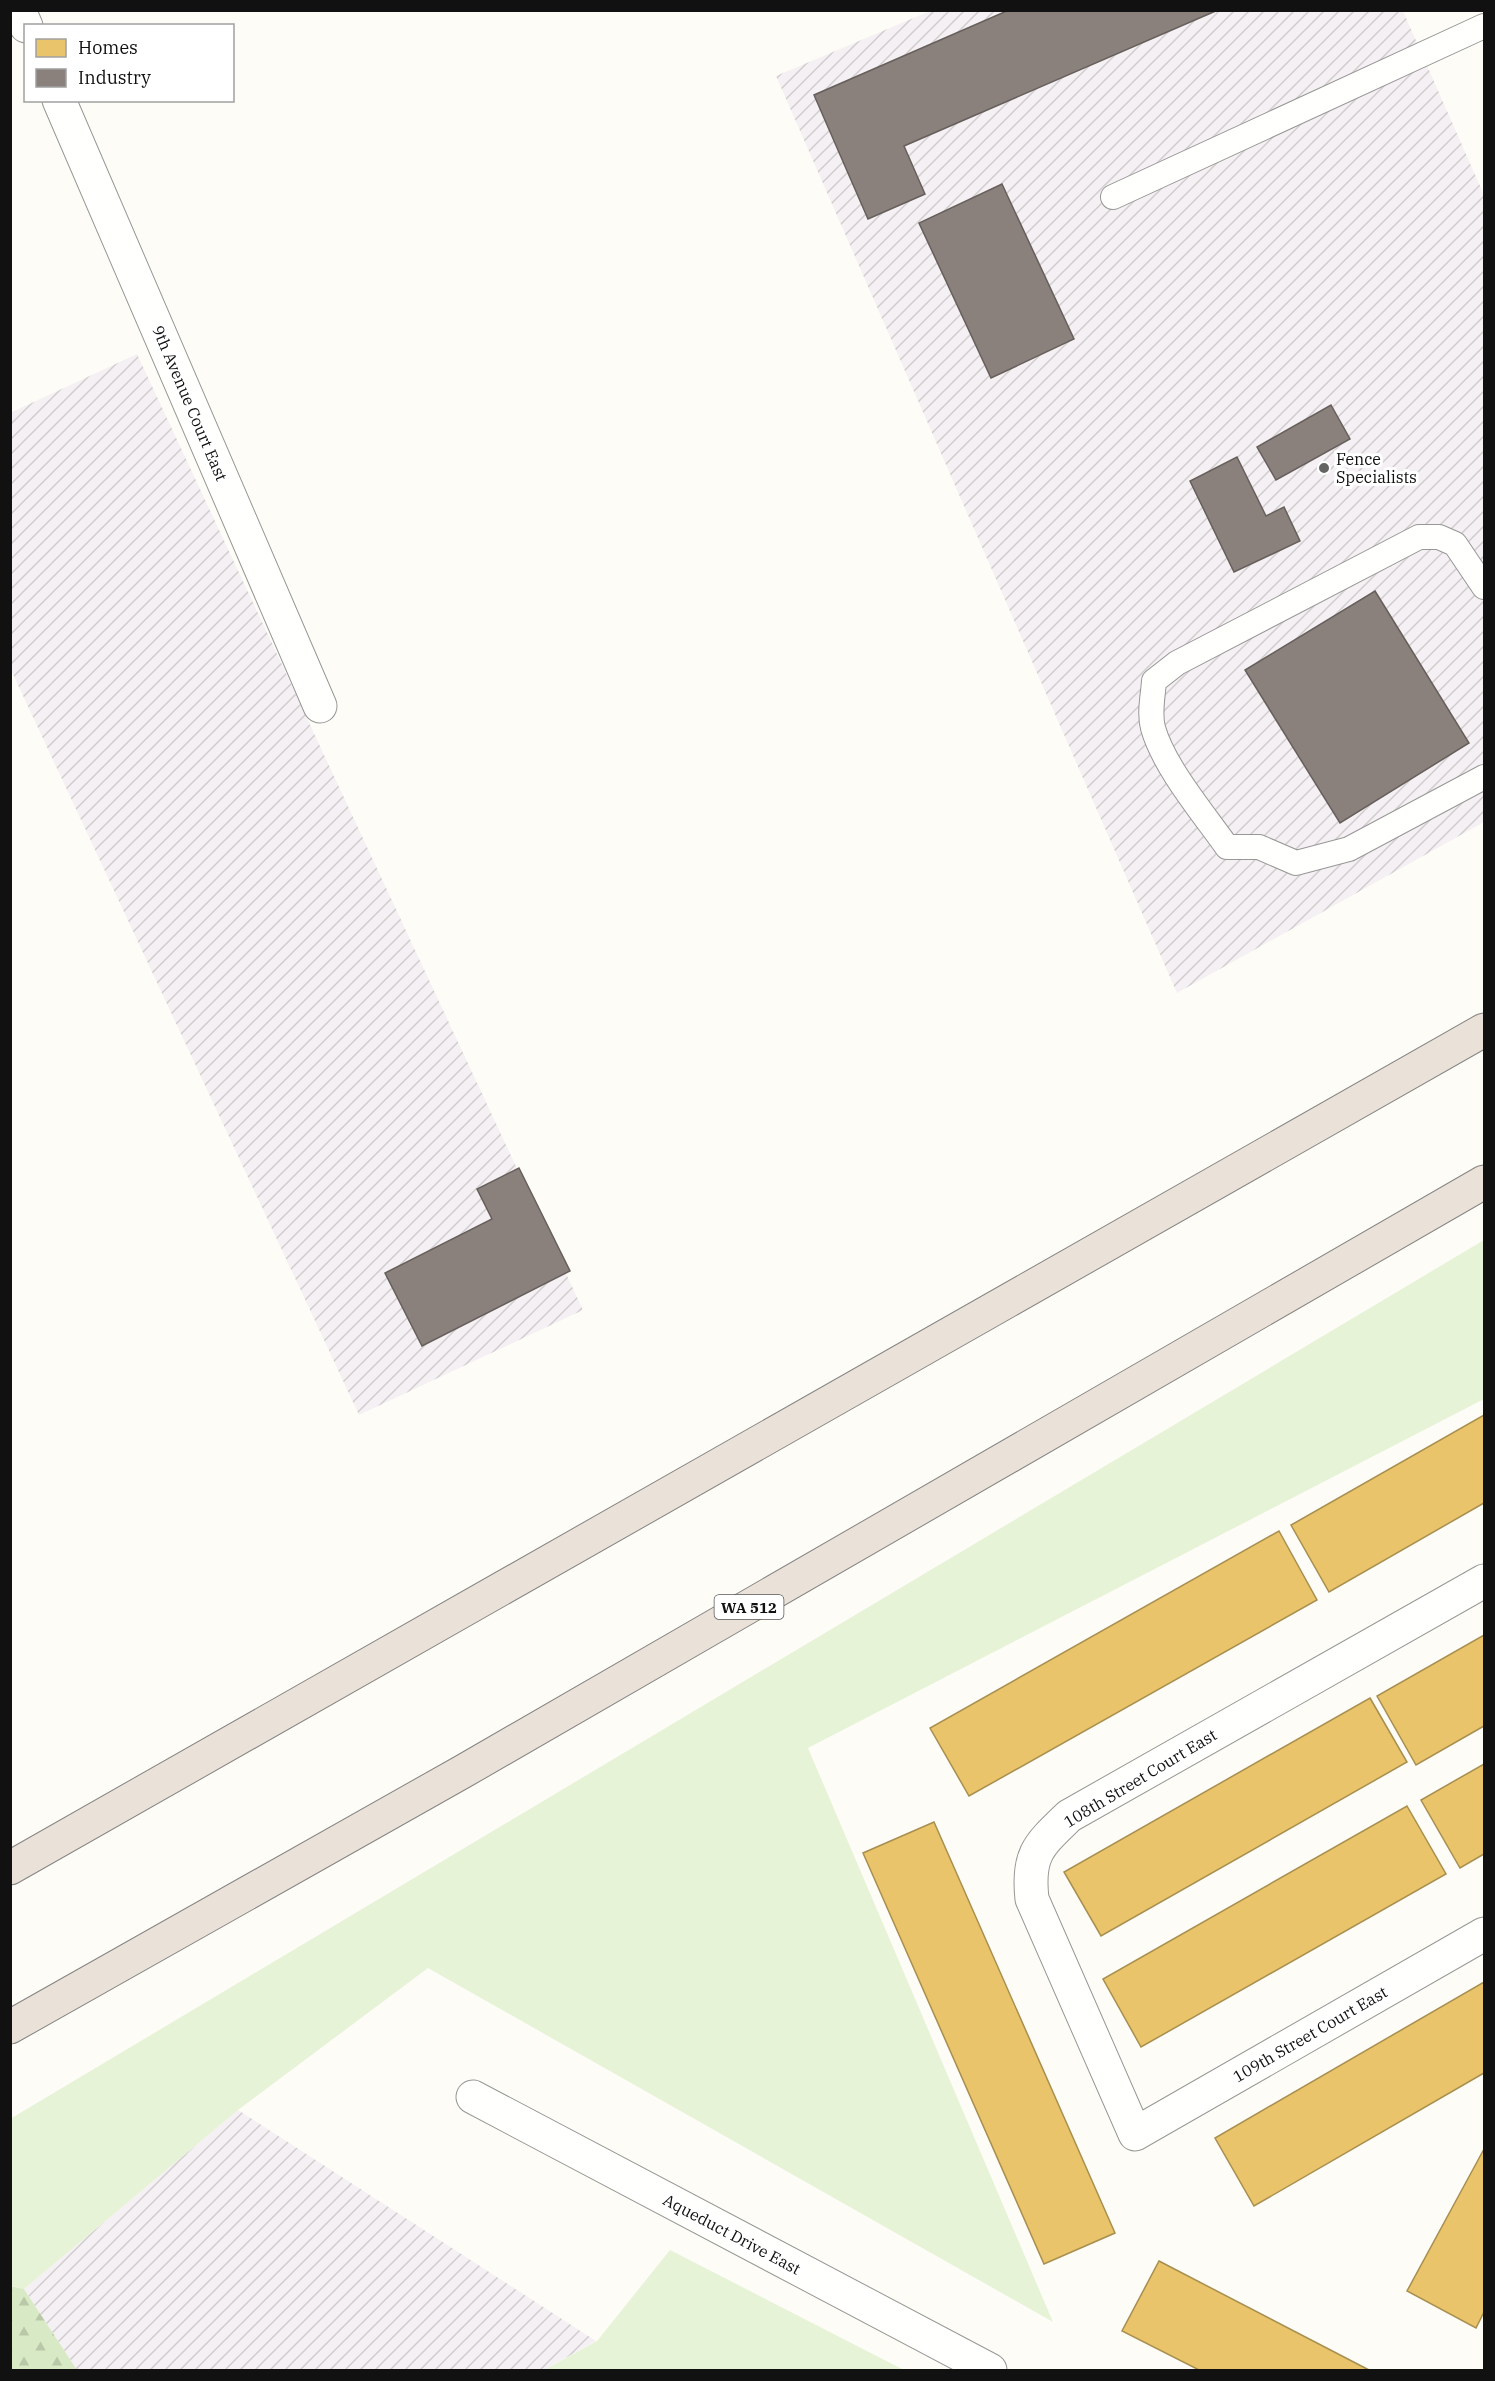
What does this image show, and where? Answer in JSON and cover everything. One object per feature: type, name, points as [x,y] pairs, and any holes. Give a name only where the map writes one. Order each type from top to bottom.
[{"type":"highway","points":[[10,1868],[1485,1030]]},
{"type":"highway","name":"WA 512","points":[[10,2027],[462,1772],[1485,1182]]},
{"type":"street","points":[[19,10],[25,24]]},
{"type":"street","name":"9th Avenue Court East","points":[[60,102],[320,706]]},
{"type":"street","name":"108th Street Court East","points":[[1135,2134],[1032,1899],[1029,1876],[1033,1859],[1045,1839],[1070,1816],[1485,1581]]},
{"type":"street","name":"109th Street Court East","points":[[1135,2134],[1485,1934]]},
{"type":"street","name":"Aqueduct Drive East","points":[[473,2097],[990,2370]]},
{"type":"lane","points":[[1113,197],[1485,26]]},
{"type":"lane","points":[[1483,581],[1455,544],[1439,537],[1419,537],[1177,663],[1154,681],[1151,705],[1153,727],[1174,772],[1227,847],[1258,847],[1296,863],[1349,849],[1485,777]]},
{"type":"shaded area","points":[[930,11],[1403,11],[1484,195],[1484,822],[1177,993],[776,76]]},
{"type":"shaded area","points":[[137,354],[583,1310],[359,1415],[11,670],[10,413]]},
{"type":"shaded area","points":[[238,2110],[596,2341],[544,2370],[77,2370],[24,2289]]},
{"type":"green space","points":[[1484,1240],[1484,1399],[808,1748],[1053,2322],[428,1968],[238,2110],[24,2289],[11,2286],[10,2119]]},
{"type":"green space","points":[[670,2250],[904,2370],[544,2370],[597,2341]]},
{"type":"green space","points":[[10,2286],[24,2289],[77,2370],[11,2370]]},
{"type":"building: Homes","points":[[1484,1415],[1484,1503],[1329,1592],[1291,1525]]},
{"type":"building: Homes","points":[[1279,1531],[1317,1600],[969,1796],[930,1728]]},
{"type":"building: Homes","points":[[1484,1635],[1484,1726],[1416,1765],[1377,1696]]},
{"type":"building: Homes","points":[[1370,1698],[1407,1762],[1101,1936],[1064,1872]]},
{"type":"building: Homes","points":[[1484,1764],[1484,1854],[1460,1868],[1421,1800]]},
{"type":"building: Homes","points":[[1407,1806],[1446,1874],[1141,2047],[1103,1979]]},
{"type":"building: Homes","points":[[934,1822],[1115,2233],[1044,2264],[863,1853]]},
{"type":"building: Homes","points":[[1484,1982],[1484,2073],[1254,2206],[1215,2138]]},
{"type":"building: Homes","points":[[1484,2149],[1484,2312],[1476,2328],[1407,2291]]},
{"type":"building: Homes","points":[[1159,2261],[1369,2370],[1199,2370],[1122,2331]]},
{"type":"building: Industry","points":[[1009,10],[1218,10],[904,146],[925,194],[868,219],[814,95]]},
{"type":"building: Industry","points":[[1002,184],[1074,339],[991,378],[919,223]]},
{"type":"building: Industry","points":[[1331,405],[1350,439],[1276,480],[1257,447]]},
{"type":"building: Industry","points":[[1237,457],[1266,516],[1284,507],[1300,541],[1234,572],[1190,481]]},
{"type":"building: Industry","points":[[1375,591],[1469,743],[1340,823],[1245,670]]},
{"type":"building: Industry","points":[[519,1168],[570,1271],[422,1346],[385,1273],[492,1219],[477,1189]]},
{"type":"place","name":"Fence Specialists","points":[[1324,468]]}]
